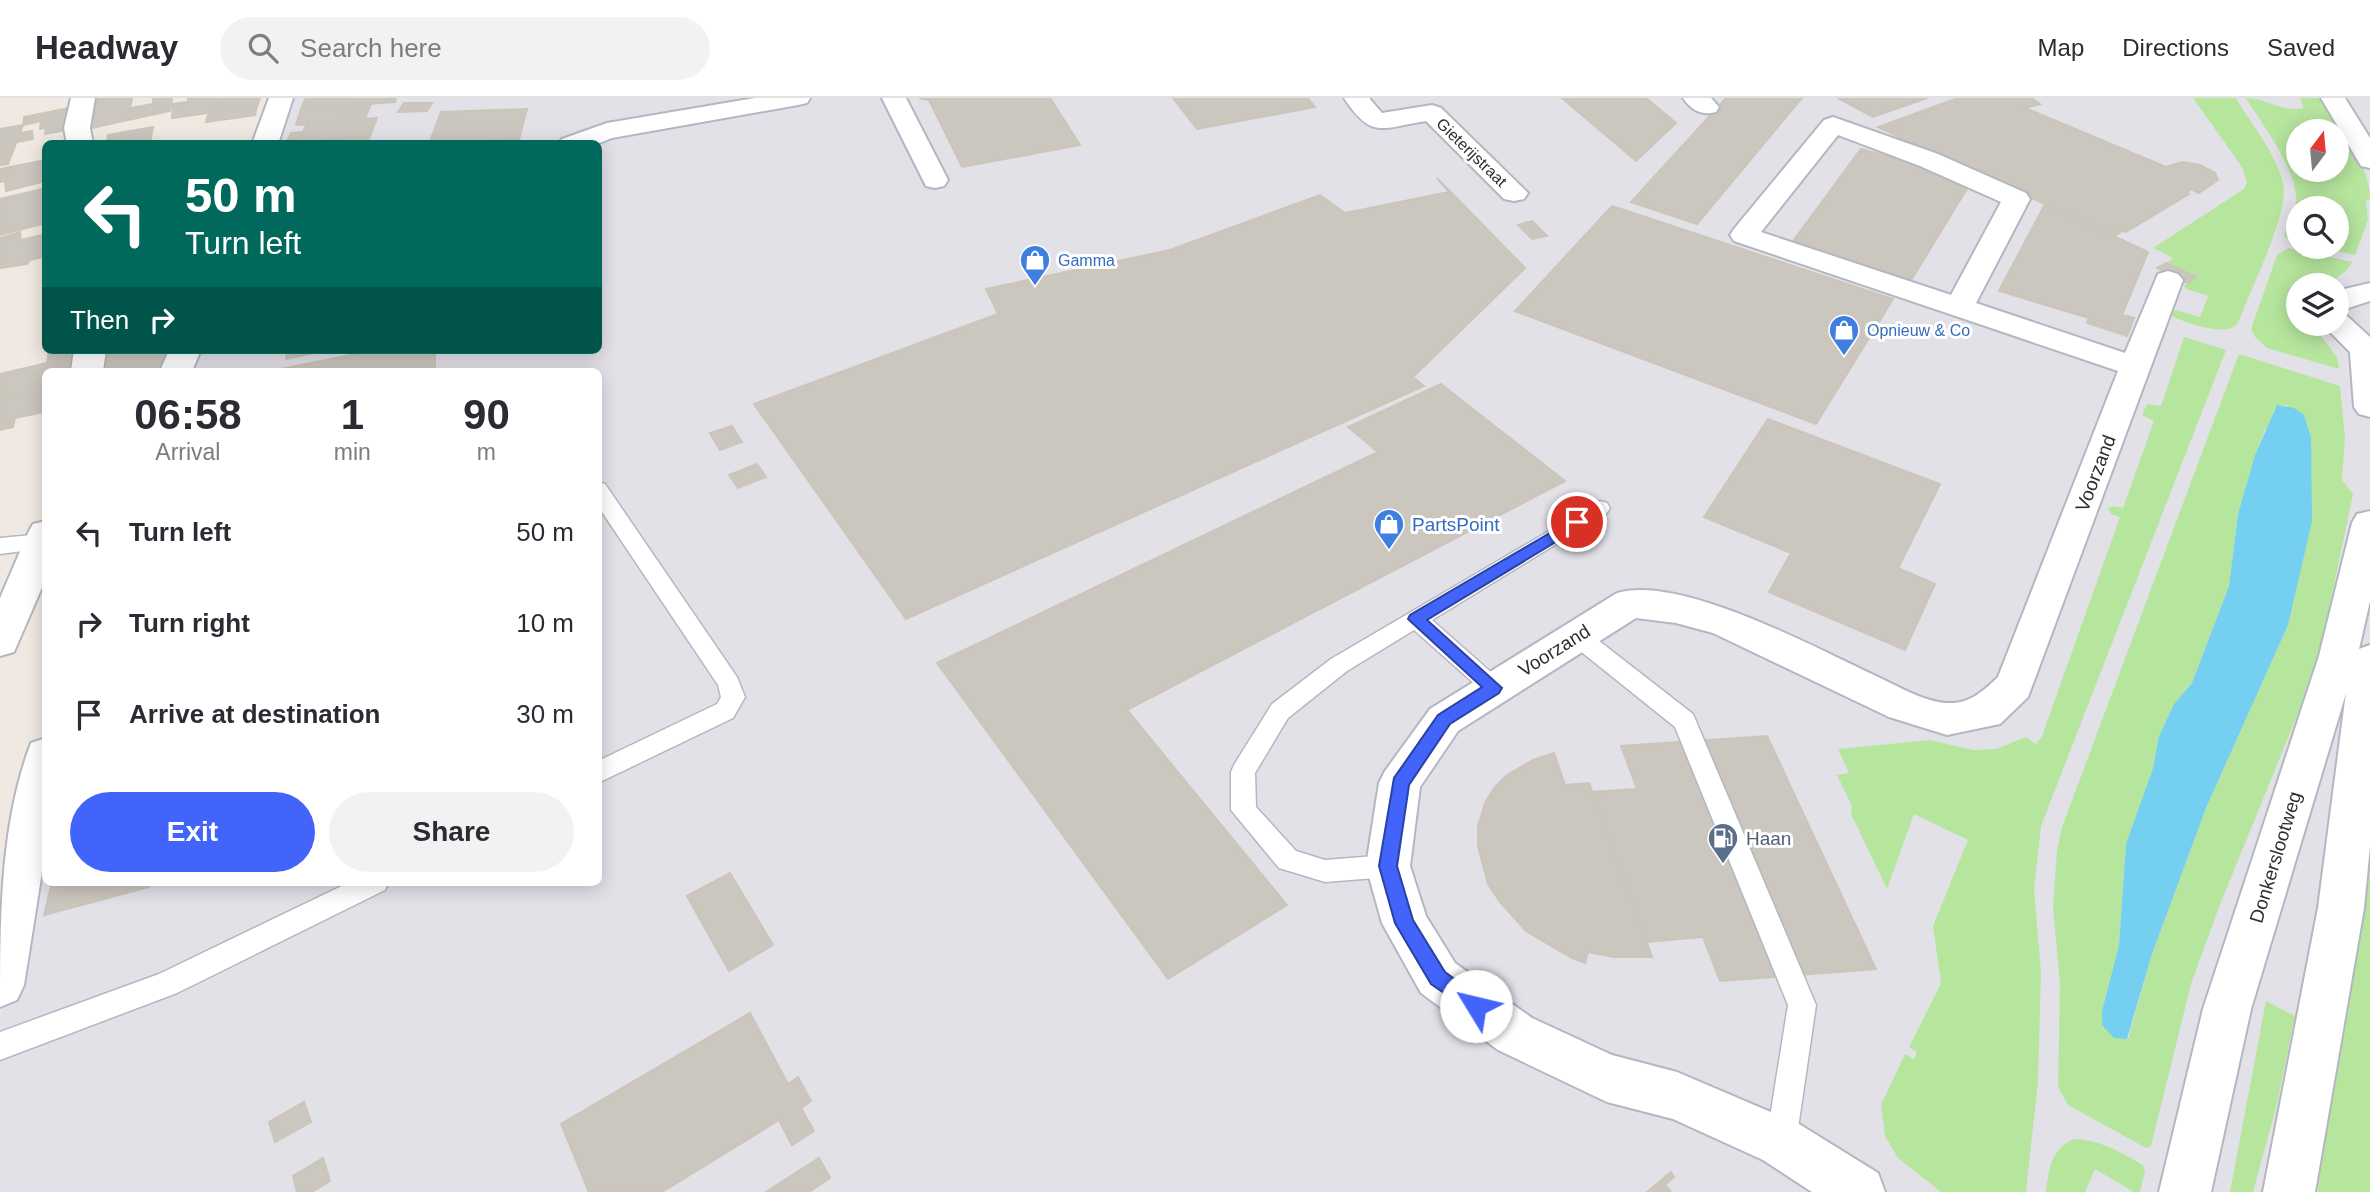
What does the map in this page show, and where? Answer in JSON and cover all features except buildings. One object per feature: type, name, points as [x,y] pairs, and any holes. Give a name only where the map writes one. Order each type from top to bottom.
[{"type":"street","points":[[79,140],[77,128],[83,98]]},
{"type":"street","points":[[266,140],[281,98]]},
{"type":"street","points":[[582,140],[607,131],[798,98]]},
{"type":"street","points":[[894,98],[935,180]]},
{"type":"street","name":"Gieterijstraat","points":[[1356,98],[1376,121],[1432,114],[1514,193]]},
{"type":"street","points":[[2333,98],[2370,160]]},
{"type":"street","points":[[2345,98],[2370,144]]},
{"type":"street","points":[[1958,309],[2016,200],[1929,159],[1833,125],[1744,235],[1958,309],[2136,367]]},
{"type":"street","name":"Voorzand","points":[[1859,1192],[1781,1142],[1677,1096],[1607,1078],[1515,1034],[1438,978],[1405,923],[1388,866],[1400,783],[1444,720],[1630,603],[1676,609],[1724,622],[1903,706],[1947,719],[1986,713],[2014,686],[2168,280]]},
{"type":"street","points":[[2349,296],[2370,292]]},
{"type":"street","points":[[2349,336],[2367,350],[2370,408]]},
{"type":"street","name":"Donkerslootweg","points":[[2185,1192],[2227,1009],[2338,656],[2370,523]]},
{"type":"street","points":[[0,642],[42,542]]},
{"type":"street","points":[[2289,1192],[2341,908],[2370,660]]},
{"type":"street","points":[[0,985],[32,797],[42,767]]},
{"type":"lane","points":[[602,495],[729,683],[733,697],[725,711],[602,771]]},
{"type":"lane","points":[[1388,866],[1325,871],[1288,860],[1244,810],[1243,772],[1280,711],[1339,665],[1600,508]]},
{"type":"lane","points":[[0,546],[42,537]]},
{"type":"lane","points":[[1416,619],[1494,688]]},
{"type":"lane","points":[[1577,636],[1685,720],[1802,1005],[1781,1142]]},
{"type":"lane","points":[[0,1046],[167,985],[368,886]]},
{"type":"shaded area","points":[[267,98],[2370,98],[2370,1192],[0,1192],[0,1023],[32,797],[42,766],[42,886],[602,886],[602,368],[176,368],[181,354],[602,354],[602,140],[252,140]]},
{"type":"green space","points":[[2193,98],[2236,98],[2269,150],[2283,183],[2281,210],[2270,246],[2239,321],[2229,329],[2203,327],[2170,315],[2171,311],[2176,310],[2200,317],[2208,296],[2186,289],[2184,286],[2196,277],[2166,263],[2173,258],[2153,248],[2244,189],[2247,183],[2242,167]]},
{"type":"green space","points":[[2246,98],[2296,109],[2304,108],[2300,98],[2323,98],[2336,119],[2286,119],[2286,164]]},
{"type":"green space","points":[[2349,141],[2365,173],[2370,199],[2366,200],[2368,220],[2355,255],[2349,254],[2349,196],[2296,196],[2293,182],[2349,182]]},
{"type":"green space","points":[[2286,250],[2286,259],[2338,259],[2352,262],[2343,273],[2286,273],[2286,336],[2321,336],[2337,357],[2339,369],[2267,348],[2255,337],[2251,329],[2277,255]]},
{"type":"green space","points":[[2184,337],[2226,350],[2041,826],[2034,889],[2041,972],[2038,1081],[2026,1192],[1941,1192],[1898,1158],[1885,1136],[1881,1105],[1905,1054],[1914,1059],[1917,1052],[1909,1047],[1941,983],[1933,926],[1968,840],[1914,814],[1887,889],[1851,814],[1852,806],[1837,775],[1849,773],[1838,749],[1930,740],[1973,750],[1996,749],[2026,737],[2036,744],[2042,736],[2120,517],[2111,514],[2108,508],[2123,508],[2154,421],[2142,415],[2147,404],[2161,406]]},
{"type":"green space","points":[[2239,354],[2340,386],[2345,437],[2342,480],[2353,494],[2317,667],[2219,907],[2191,984],[2151,1146],[2146,1148],[2068,1105],[2058,1087],[2060,985],[2053,906],[2057,851],[2062,827]],"holes":[[[2285,405],[2304,415],[2311,437],[2311,456],[2288,625],[2206,808],[2152,954],[2128,1039],[2114,1038],[2102,1011],[2119,945],[2126,844],[2153,768],[2159,736],[2174,704],[2192,683],[2229,586],[2238,514],[2265,430],[2271,423],[2274,409]]]},
{"type":"green space","points":[[2370,787],[2370,1192],[2318,1192],[2320,1148]]},
{"type":"green space","points":[[2266,1001],[2295,1016],[2276,1108],[2253,1192],[2230,1192]]},
{"type":"green space","points":[[2074,1139],[2102,1144],[2143,1165],[2145,1171],[2140,1192],[2134,1192],[2095,1169],[2085,1192],[2046,1192],[2052,1160],[2060,1148]]},
{"type":"water","points":[[2277,405],[2294,408],[2304,415],[2311,437],[2312,521],[2288,625],[2206,808],[2152,954],[2127,1039],[2114,1038],[2102,1025],[2102,1011],[2119,945],[2126,844],[2153,768],[2159,736],[2174,704],[2192,683],[2229,586],[2238,514],[2255,455]]},
{"type":"place","name":"Gamma","points":[[1035,287]]},
{"type":"place","name":"Opnieuw & Co","points":[[1844,357]]},
{"type":"place","name":"PartsPoint","points":[[1389,551]]},
{"type":"place","name":"Haan","points":[[1723,865]]},
{"type":"route","points":[[1476,1006],[1438,978],[1405,923],[1388,866],[1400,783],[1444,720],[1494,688],[1416,619],[1577,522]]}]
